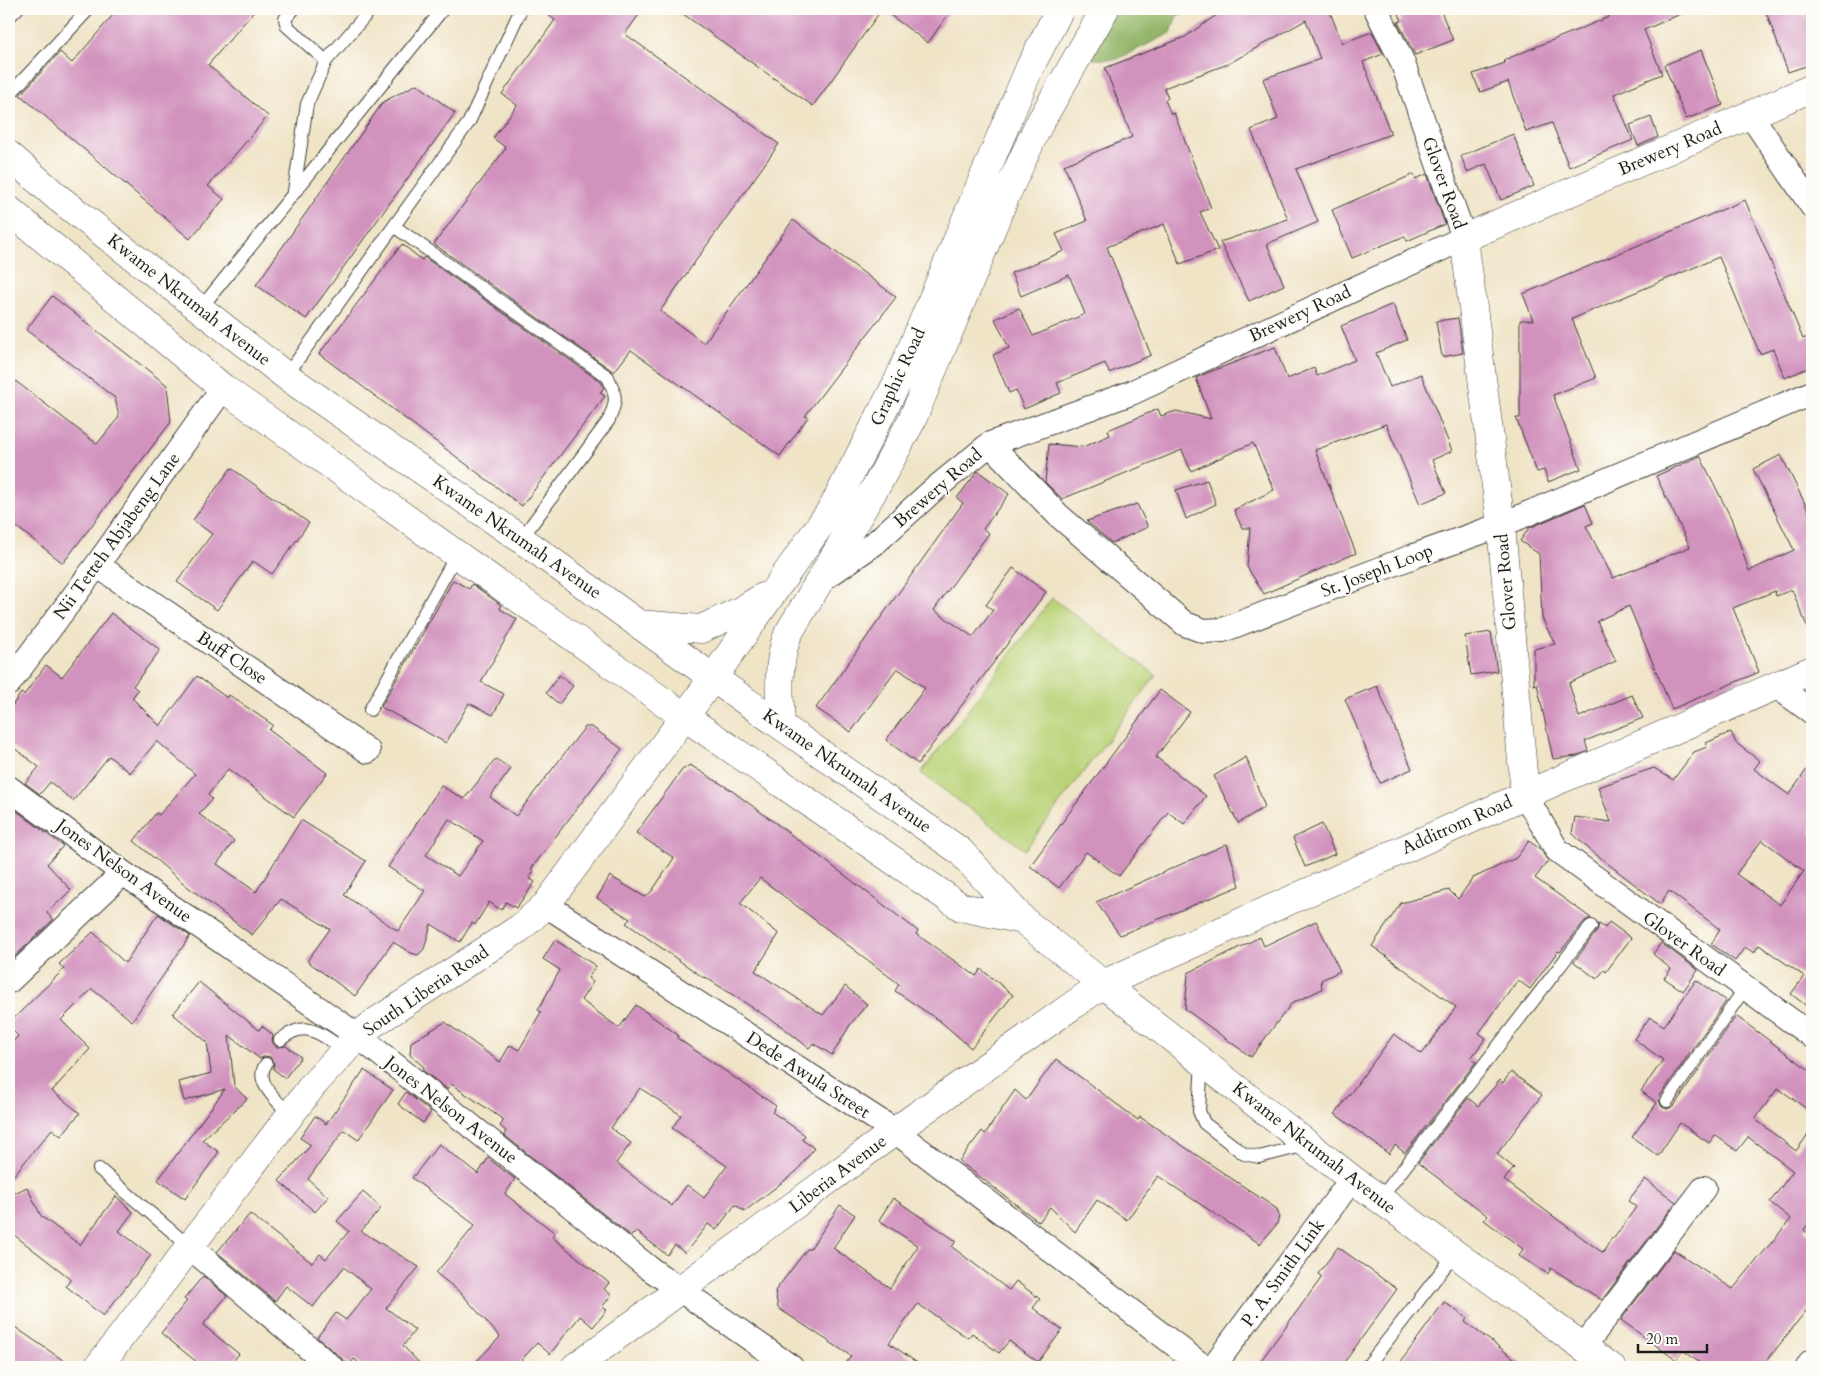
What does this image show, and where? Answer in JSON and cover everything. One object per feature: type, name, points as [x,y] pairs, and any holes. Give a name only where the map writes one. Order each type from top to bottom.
[{"type":"main road","name":"Graphic Road","points":[[685,717],[772,591],[834,506],[898,381],[1029,69],[1060,9]]},
{"type":"main road","name":"Graphic Road","points":[[781,724],[779,681],[782,650],[794,621],[878,482],[912,420],[1005,197],[1034,135],[1081,48],[1105,9]]},
{"type":"main road","name":"Brewery Road","points":[[1464,238],[1812,88]]},
{"type":"main road","name":"Kwame Nkrumah Avenue","points":[[9,154],[57,196],[286,376],[521,539],[713,678],[960,851],[1023,920],[1103,984],[1352,1179],[1454,1255],[1611,1367]]},
{"type":"main road","name":"Kwame Nkrumah Avenue","points":[[9,210],[223,388],[685,717],[961,907],[1023,920]]},
{"type":"main road","name":"Glover Road","points":[[1464,238],[1502,525],[1525,795]]},
{"type":"main road","points":[[638,624],[701,628],[740,611],[772,591]]},
{"type":"main road","name":"Additrom Road","points":[[1103,984],[1525,795],[1812,670]]},
{"type":"main road","name":"South Liberia Road","points":[[98,1367],[313,1086],[352,1043],[520,928],[546,905],[685,717]]},
{"type":"main road","name":"Liberia Avenue","points":[[575,1367],[894,1131],[1103,984]]},
{"type":"street","name":"Glover Road","points":[[1376,9],[1402,61],[1464,238]]},
{"type":"street","points":[[1750,114],[1812,206]]},
{"type":"street","name":"Brewery Road","points":[[817,583],[875,543],[939,485],[990,444],[1131,393],[1464,238]]},
{"type":"street","name":"Nii Tetteh Abjabeng Lane","points":[[9,683],[97,565],[223,388]]},
{"type":"street","name":"St. Joseph Loop","points":[[990,444],[1065,521],[1185,624],[1204,631],[1223,630],[1414,556],[1502,525],[1812,393]]},
{"type":"street","name":"Buff Close","points":[[97,565],[368,751]]},
{"type":"street","points":[[1775,685],[1812,712]]},
{"type":"street","name":"Jones Nelson Avenue","points":[[9,788],[650,1268],[791,1367]]},
{"type":"street","name":"Glover Road","points":[[1525,795],[1557,850],[1812,1036]]},
{"type":"street","points":[[9,981],[124,873]]},
{"type":"street","name":"Dede Awula Street","points":[[546,905],[894,1131],[1204,1367]]},
{"type":"street","name":"P. A. Smith Link","points":[[1213,1367],[1352,1179]]},
{"type":"street","points":[[1584,1346],[1704,1188]]},
{"type":"street","points":[[190,1247],[331,1367]]},
{"type":"street","points":[[1808,1367],[1812,1361]]},
{"type":"lane","points":[[9,17],[17,9]]},
{"type":"lane","points":[[9,94],[89,9]]},
{"type":"lane","points":[[294,9],[285,19],[288,26],[326,61]]},
{"type":"lane","points":[[294,190],[307,104],[326,61],[371,9]]},
{"type":"lane","points":[[200,308],[443,9]]},
{"type":"lane","points":[[286,376],[469,122],[521,9]]},
{"type":"lane","points":[[395,227],[608,378],[615,392],[616,401],[610,420],[521,539]]},
{"type":"lane","points":[[370,710],[457,554]]},
{"type":"lane","points":[[1380,1200],[1591,926]]},
{"type":"lane","points":[[1667,1101],[1746,988]]},
{"type":"lane","points":[[280,1040],[293,1030],[306,1028],[352,1043]]},
{"type":"lane","points":[[1202,1061],[1199,1111],[1204,1123],[1244,1154],[1259,1157],[1308,1144]]},
{"type":"lane","points":[[266,1064],[261,1071],[262,1081],[290,1115]]},
{"type":"lane","points":[[99,1169],[190,1247]]},
{"type":"lane","points":[[1369,1364],[1454,1255]]},
{"type":"green space","points":[[1115,9],[1199,9],[1193,13],[1177,15],[1171,33],[1117,59],[1087,59]]},
{"type":"green space","points":[[1052,598],[1156,675],[1025,850],[921,773]]},
{"type":"building","points":[[118,9],[256,9],[208,65],[268,116],[208,186],[224,199],[190,239],[20,95],[60,52],[72,63]]},
{"type":"building","points":[[540,9],[643,9],[625,34],[779,144],[660,311],[704,343],[793,220],[896,297],[805,416],[808,417],[780,456],[631,350],[614,372],[434,244],[506,148],[493,138],[517,105],[502,94],[555,20]]},
{"type":"building","points":[[676,9],[882,9],[813,106]]},
{"type":"building","points":[[882,9],[952,9],[928,43]]},
{"type":"building","points":[[1225,9],[1329,9],[1342,43],[1372,32],[1383,54],[1363,62],[1391,134],[1296,169],[1318,222],[1267,244],[1284,285],[1249,301],[1220,242],[1288,219],[1251,130],[1278,119],[1263,79],[1320,59],[1306,20],[1228,64],[1164,88],[1168,98],[1165,100],[1171,114],[1174,113],[1211,208],[1200,212],[1218,250],[1180,264],[1164,224],[1107,247],[1151,355],[1109,373],[1105,363],[1057,383],[1061,393],[1024,409],[1016,390],[1009,393],[993,355],[1009,348],[995,319],[1019,308],[1033,336],[1085,314],[1069,275],[1021,296],[1011,273],[1064,251],[1056,234],[1087,221],[1064,165],[1132,137],[1105,68],[1185,37]]},
{"type":"building","points":[[1397,9],[1440,9],[1453,40],[1415,55],[1398,22],[1402,21]]},
{"type":"building","points":[[1605,9],[1692,9],[1644,30],[1662,74],[1614,94],[1633,140],[1569,167],[1552,123],[1526,132],[1508,82],[1480,92],[1473,74],[1505,63],[1504,60],[1609,17]]},
{"type":"building","points":[[1765,9],[1803,9],[1807,18],[1812,15],[1812,64],[1788,72]]},
{"type":"building","points":[[1701,50],[1723,105],[1686,119],[1664,65]]},
{"type":"building","points":[[417,84],[455,113],[306,319],[256,285],[383,102]]},
{"type":"building","points":[[1651,117],[1658,137],[1638,146],[1630,125]]},
{"type":"building","points":[[1513,134],[1534,186],[1501,200],[1486,164],[1467,172],[1461,156]]},
{"type":"building","points":[[1414,174],[1416,179],[1427,174],[1445,224],[1407,241],[1405,236],[1352,258],[1332,210]]},
{"type":"building","points":[[1745,200],[1803,339],[1812,335],[1812,366],[1785,378],[1773,349],[1760,354],[1719,257],[1572,319],[1596,378],[1553,395],[1581,469],[1548,482],[1544,470],[1537,472],[1516,418],[1520,418],[1520,320],[1533,320],[1523,294]]},
{"type":"building","points":[[402,244],[422,260],[424,257],[601,382],[604,387],[600,393],[605,396],[522,506],[319,354]]},
{"type":"building","points":[[52,296],[167,385],[171,422],[63,563],[9,521],[9,376],[97,444],[119,417],[115,398],[26,330]]},
{"type":"building","points":[[1393,304],[1407,340],[1376,353],[1390,387],[1421,374],[1452,451],[1432,460],[1446,493],[1420,504],[1386,424],[1315,450],[1356,553],[1264,594],[1247,567],[1250,528],[1242,528],[1234,510],[1274,490],[1253,443],[1191,471],[1182,450],[1062,499],[1045,482],[1049,444],[1083,447],[1110,435],[1108,430],[1158,409],[1161,416],[1176,411],[1211,419],[1196,378],[1207,373],[1275,347],[1287,379],[1314,368],[1317,376],[1355,360],[1341,326]]},
{"type":"building","points":[[1458,318],[1463,353],[1442,357],[1436,321]]},
{"type":"building","points":[[1781,455],[1812,518],[1812,638],[1792,590],[1776,596],[1775,591],[1733,608],[1759,672],[1672,709],[1629,606],[1597,621],[1616,661],[1569,683],[1579,717],[1632,695],[1643,718],[1585,741],[1588,751],[1577,756],[1553,759],[1537,684],[1534,685],[1534,649],[1555,644],[1542,618],[1539,554],[1520,541],[1529,528],[1585,504],[1593,523],[1586,526],[1613,578],[1690,547],[1656,476],[1700,456],[1731,518],[1749,571],[1794,550],[1753,469]]},
{"type":"building","points":[[231,468],[309,523],[272,574],[253,561],[217,610],[177,582],[212,534],[193,520]]},
{"type":"building","points":[[978,471],[1009,494],[983,529],[989,533],[934,610],[973,637],[993,610],[986,605],[1013,568],[1046,592],[918,764],[886,740],[925,688],[897,668],[851,732],[816,708],[963,503],[957,498]]},
{"type":"building","points":[[1207,480],[1216,504],[1186,519],[1176,490]]},
{"type":"building","points":[[1137,504],[1148,527],[1112,543],[1087,521]]},
{"type":"building","points":[[453,580],[469,589],[472,584],[501,605],[500,609],[517,619],[481,682],[504,694],[493,715],[469,703],[446,743],[381,707]]},
{"type":"building","points":[[111,613],[160,650],[133,686],[138,690],[132,698],[160,726],[197,676],[227,698],[229,695],[273,725],[269,730],[327,773],[294,817],[228,769],[208,795],[212,799],[199,814],[234,841],[217,864],[256,892],[301,820],[366,861],[344,895],[398,931],[425,891],[388,867],[441,786],[464,799],[496,759],[511,769],[490,797],[516,816],[585,727],[592,727],[622,749],[531,869],[534,871],[529,878],[535,882],[516,908],[506,902],[501,910],[489,902],[475,925],[472,923],[460,942],[431,924],[424,949],[418,955],[393,942],[355,996],[307,961],[330,929],[281,899],[252,935],[188,887],[134,841],[156,813],[159,815],[195,774],[157,741],[130,773],[109,756],[73,801],[50,782],[40,794],[25,783],[39,767],[9,744],[9,710],[21,693],[24,695],[46,665],[62,677]],"holes":[[[449,819],[483,841],[458,876],[426,855]]]},
{"type":"building","points":[[1491,632],[1497,671],[1471,675],[1465,636]]},
{"type":"building","points":[[559,675],[573,686],[559,704],[546,693]]},
{"type":"building","points":[[1377,686],[1412,769],[1380,783],[1345,699]]},
{"type":"building","points":[[1160,690],[1190,712],[1156,757],[1206,796],[1184,824],[1168,812],[1119,876],[1086,852],[1059,888],[1030,866]]},
{"type":"building","points":[[1731,732],[1736,743],[1760,761],[1754,769],[1789,795],[1812,762],[1812,1010],[1791,994],[1804,976],[1759,945],[1754,953],[1745,947],[1735,961],[1711,944],[1720,930],[1713,924],[1669,891],[1660,904],[1589,849],[1572,833],[1575,817],[1611,822],[1598,787],[1654,768],[1673,780],[1694,752],[1707,747],[1706,743]],"holes":[[[1762,840],[1804,871],[1780,905],[1736,874]]]},
{"type":"building","points":[[1246,757],[1265,807],[1238,823],[1214,776]]},
{"type":"building","points":[[690,765],[731,790],[797,839],[918,931],[916,934],[976,976],[981,969],[1013,995],[971,1048],[940,1021],[895,991],[899,984],[760,878],[740,903],[779,934],[755,971],[823,1015],[845,986],[867,1004],[850,1025],[832,1055],[813,1043],[809,1048],[781,1026],[704,978],[626,923],[630,919],[597,898],[610,876],[645,897],[652,891],[674,858],[636,833],[682,770]]},
{"type":"building","points":[[9,805],[63,846],[47,864],[71,890],[47,913],[53,920],[9,962]]},
{"type":"building","points":[[1322,824],[1335,854],[1305,867],[1293,838]]},
{"type":"building","points":[[1529,841],[1540,849],[1548,861],[1535,878],[1591,918],[1585,921],[1560,952],[1558,951],[1530,989],[1518,980],[1479,1033],[1486,1038],[1471,1058],[1476,1062],[1405,1153],[1395,1145],[1389,1154],[1335,1114],[1394,1034],[1422,1054],[1456,1007],[1372,946],[1401,903],[1449,890],[1458,899],[1473,878],[1516,858]]},
{"type":"building","points":[[1227,844],[1240,886],[1120,935],[1096,902]]},
{"type":"building","points":[[158,914],[190,936],[132,1021],[92,989],[61,1020],[90,1049],[52,1091],[80,1113],[61,1136],[52,1129],[9,1181],[9,1046],[18,1036],[9,1026],[9,1023],[64,969],[59,964],[93,932],[125,963]]},
{"type":"building","points":[[1316,921],[1340,971],[1321,980],[1322,989],[1291,1004],[1251,1057],[1185,1009],[1188,973],[1260,937],[1264,946]]},
{"type":"building","points":[[1609,922],[1631,938],[1606,972],[1604,970],[1597,979],[1574,962],[1597,931],[1599,924],[1605,928]]},
{"type":"building","points":[[555,940],[596,966],[588,978],[593,982],[581,1000],[619,1028],[636,1005],[678,1035],[677,1038],[776,1106],[772,1112],[805,1135],[802,1140],[814,1148],[797,1171],[745,1211],[735,1205],[716,1230],[708,1224],[685,1253],[675,1245],[667,1255],[636,1231],[631,1236],[504,1135],[506,1131],[500,1126],[504,1120],[451,1084],[447,1089],[422,1070],[424,1067],[410,1055],[411,1042],[445,1022],[500,1062],[510,1045],[519,1050],[541,1012],[538,1010],[560,970],[543,959]],"holes":[[[640,1088],[681,1115],[672,1128],[727,1166],[704,1198],[687,1185],[672,1206],[616,1163],[631,1143],[611,1128]]]},
{"type":"building","points":[[1661,943],[1698,970],[1683,991],[1664,978],[1671,969],[1653,954]]},
{"type":"building","points":[[1696,980],[1726,1001],[1660,1096],[1659,1101],[1662,1107],[1667,1109],[1674,1106],[1736,1016],[1812,1072],[1812,1113],[1778,1088],[1755,1119],[1796,1151],[1812,1129],[1812,1219],[1804,1230],[1812,1236],[1812,1303],[1762,1367],[1705,1367],[1683,1350],[1676,1360],[1621,1320],[1674,1250],[1733,1289],[1791,1219],[1770,1202],[1793,1171],[1748,1137],[1737,1151],[1715,1135],[1709,1143],[1680,1123],[1658,1156],[1632,1137],[1657,1103],[1641,1091],[1663,1060],[1634,1039],[1650,1017],[1664,1026]]},
{"type":"building","points":[[199,982],[259,1030],[262,1026],[273,1035],[272,1041],[276,1047],[286,1046],[301,1057],[285,1078],[273,1069],[274,1063],[270,1057],[265,1056],[260,1059],[229,1035],[234,1086],[247,1099],[202,1140],[219,1152],[185,1199],[158,1180],[225,1089],[184,1101],[179,1082],[211,1073],[207,1042],[173,1014]]},
{"type":"building","points":[[1056,1059],[1138,1120],[1140,1117],[1277,1209],[1279,1216],[1277,1224],[1260,1244],[1158,1176],[1127,1220],[1097,1200],[1075,1232],[1050,1207],[1039,1222],[959,1161],[982,1131],[985,1134],[1015,1090],[1026,1100]]},
{"type":"building","points":[[364,1070],[393,1090],[358,1140],[344,1130],[308,1179],[328,1197],[315,1212],[279,1181],[311,1145],[300,1138],[315,1116],[326,1124]]},
{"type":"building","points":[[1511,1072],[1542,1095],[1497,1154],[1514,1168],[1504,1180],[1603,1253],[1612,1237],[1614,1238],[1636,1207],[1628,1201],[1645,1179],[1676,1202],[1602,1300],[1551,1268],[1548,1274],[1519,1256],[1523,1249],[1484,1220],[1488,1216],[1418,1163],[1468,1098],[1478,1106],[1500,1080],[1503,1083]]},
{"type":"building","points":[[406,1092],[431,1112],[423,1123],[398,1104]]},
{"type":"building","points":[[439,1144],[478,1174],[488,1158],[515,1179],[505,1194],[555,1233],[552,1237],[609,1283],[604,1289],[612,1295],[602,1307],[607,1310],[593,1327],[580,1316],[550,1354],[537,1343],[515,1367],[471,1367],[500,1337],[461,1293],[436,1273],[475,1225],[412,1178]]},
{"type":"building","points":[[27,1187],[41,1216],[80,1245],[116,1196],[133,1212],[119,1231],[151,1255],[103,1316],[66,1286],[71,1279],[9,1231],[9,1196]]},
{"type":"building","points":[[363,1192],[381,1208],[361,1231],[419,1267],[386,1308],[415,1330],[403,1346],[423,1367],[364,1367],[354,1359],[349,1365],[317,1337],[336,1313],[346,1320],[371,1289],[344,1267],[313,1307],[286,1286],[275,1301],[217,1252],[250,1214],[312,1263],[320,1254],[326,1259],[349,1231],[337,1221]]},
{"type":"building","points":[[893,1198],[956,1241],[952,1247],[1009,1290],[1016,1281],[1040,1299],[1033,1308],[1062,1330],[1038,1362],[1009,1341],[999,1353],[972,1333],[968,1338],[918,1304],[889,1343],[923,1367],[843,1367],[851,1356],[778,1308],[775,1291],[807,1249],[810,1249],[840,1205],[855,1215],[833,1248],[890,1288],[918,1246],[879,1220]]},
{"type":"building","points":[[1338,1247],[1397,1289],[1341,1367],[1256,1367],[1322,1277],[1318,1274]]},
{"type":"building","points":[[203,1276],[227,1296],[203,1325],[239,1354],[228,1367],[203,1367],[161,1333],[187,1301],[184,1299]]},
{"type":"building","points":[[1444,1302],[1467,1318],[1465,1322],[1526,1367],[1397,1367]]},
{"type":"building","points":[[9,1323],[73,1367],[9,1367]]}]
